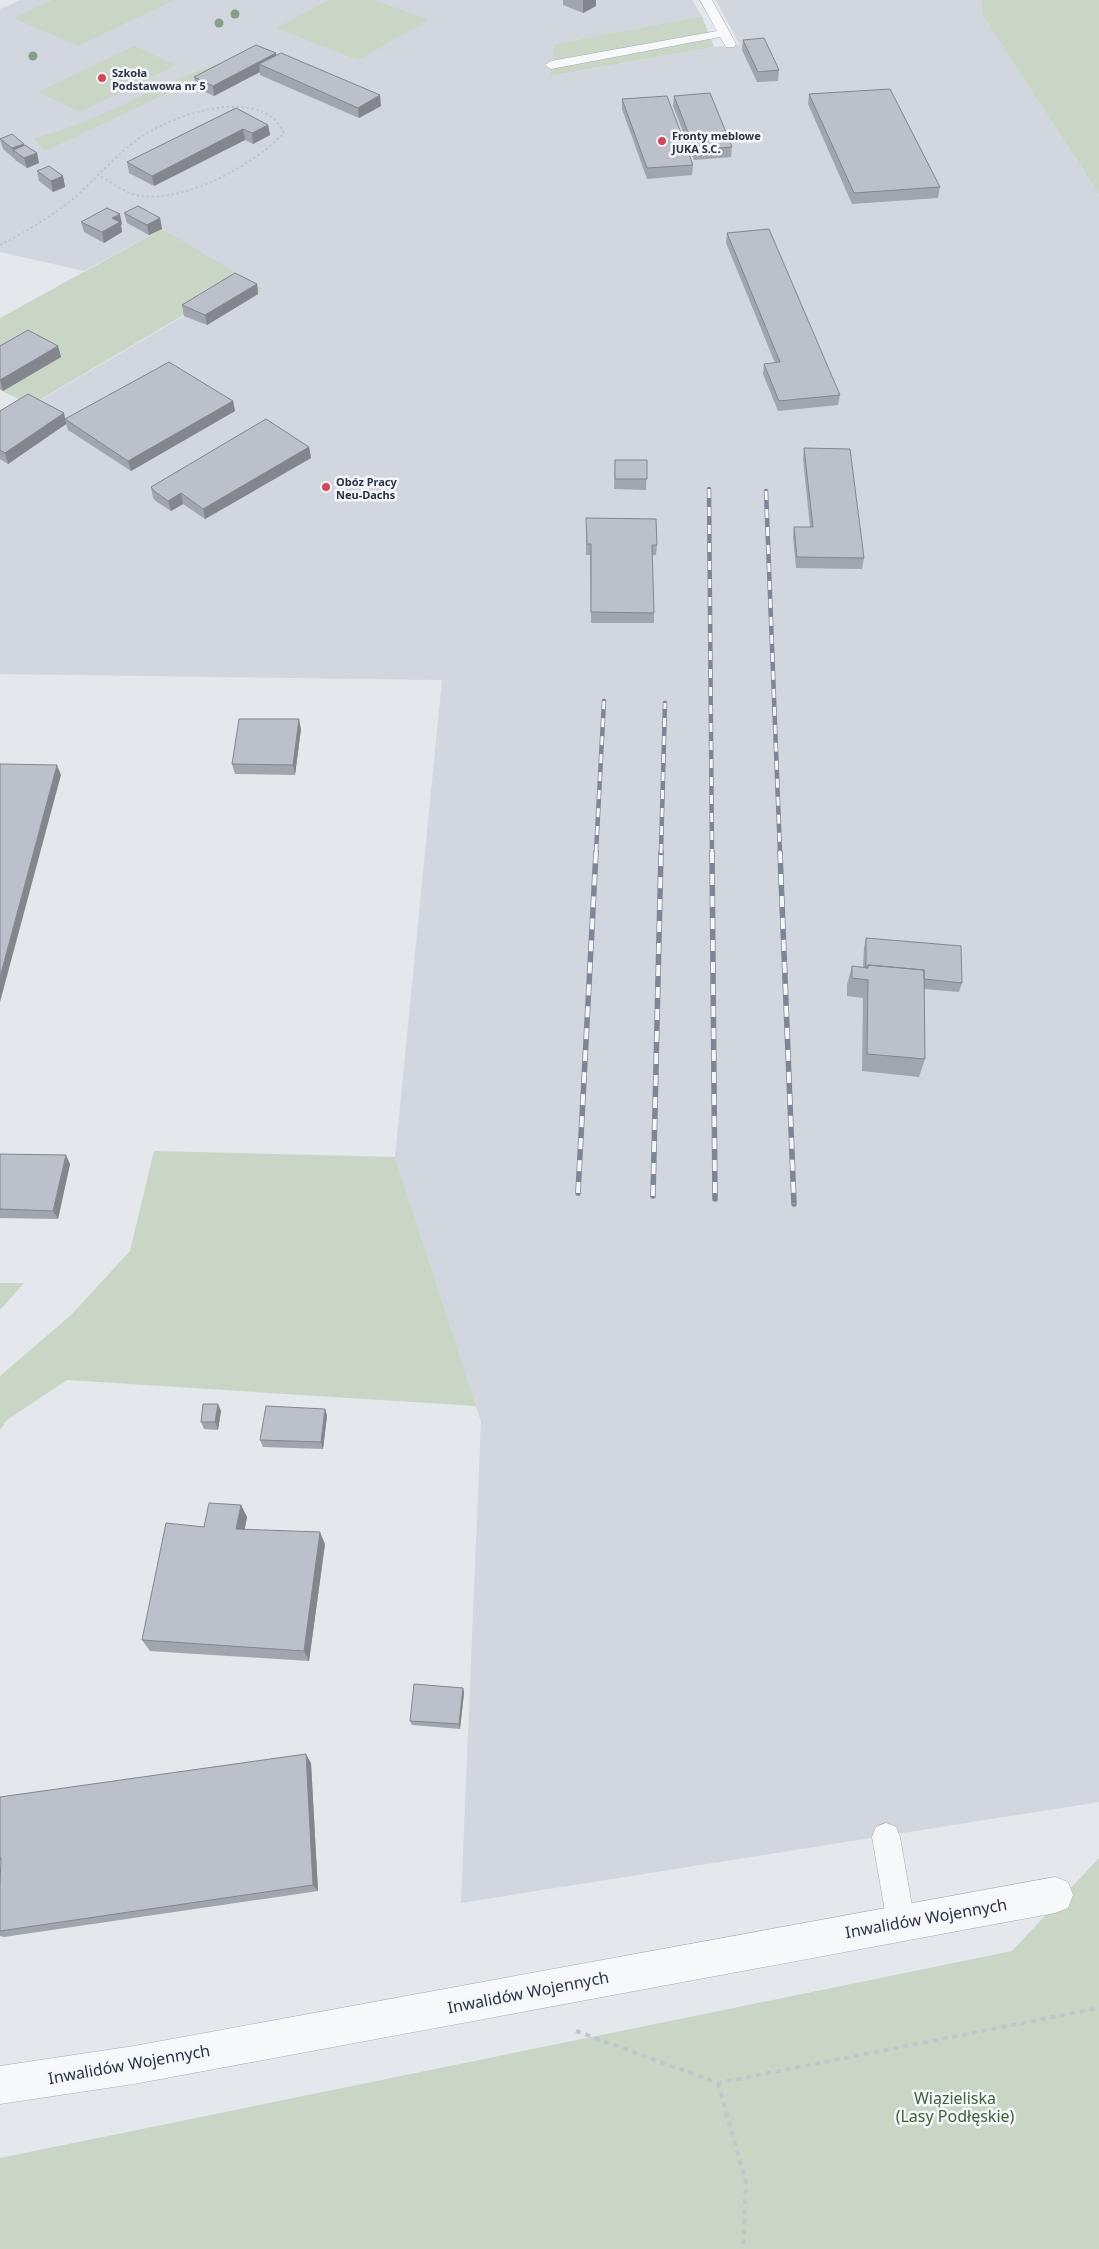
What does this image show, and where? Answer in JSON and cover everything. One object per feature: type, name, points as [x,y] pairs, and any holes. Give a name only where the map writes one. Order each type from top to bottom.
[{"type":"street","name":"Inwalidów Wojennych","points":[[0,2086],[134,2065],[1055,1895]]},
{"type":"lane","points":[[706,0],[731,46]]},
{"type":"lane","points":[[551,65],[724,33]]},
{"type":"lane","points":[[886,1837],[901,1923]]},
{"type":"path","points":[[0,245],[24,234],[54,214],[145,135],[177,120],[208,109],[237,107],[261,110],[278,120],[284,133],[277,142],[249,161],[185,191],[159,196],[140,196],[124,190],[100,176]]},
{"type":"path","points":[[572,2029],[718,2083],[1099,2008]]},
{"type":"path","points":[[718,2083],[746,2183],[743,2249]]},
{"type":"shaded area","points":[[21,0],[692,0],[702,16],[555,44],[551,76],[714,47],[740,45],[716,0],[981,0],[983,16],[1099,194],[1099,1802],[461,1903],[481,1422],[395,1157],[442,680],[0,674],[0,424],[228,290],[162,229],[84,271],[0,252],[0,9]]},
{"type":"green space","points":[[52,0],[174,0],[78,46],[14,18]]},
{"type":"green space","points":[[329,0],[374,0],[429,20],[358,60],[277,28]]},
{"type":"green space","points":[[981,0],[1099,0],[1099,194],[983,16]]},
{"type":"green space","points":[[702,16],[714,47],[550,76],[555,44]]},
{"type":"green space","points":[[134,46],[176,65],[80,112],[38,92]]},
{"type":"green space","points":[[231,60],[223,67],[45,151],[34,138],[84,122],[181,78]]},
{"type":"green space","points":[[162,229],[262,288],[258,294],[236,284],[31,405],[0,390],[0,318]]},
{"type":"green space","points":[[154,1151],[395,1157],[476,1406],[67,1380],[7,1420],[0,1430],[0,1376],[71,1315],[130,1251]]},
{"type":"green space","points":[[0,1283],[24,1283],[0,1310]]},
{"type":"green space","name":"Wiązieliska (Lasy Podłęskie)","points":[[1099,1858],[1099,2249],[0,2249],[0,2158],[1012,1951]]},
{"type":"building","points":[[764,38],[779,70],[758,72],[743,40]]},
{"type":"building","points":[[256,45],[276,53],[213,86],[194,77]]},
{"type":"building","points":[[281,53],[380,95],[358,108],[259,64]]},
{"type":"building","points":[[890,89],[940,187],[854,193],[809,94]]},
{"type":"building","points":[[710,93],[732,147],[695,150],[674,96]]},
{"type":"building","points":[[667,96],[693,165],[647,168],[622,99]]},
{"type":"building","points":[[236,108],[268,125],[252,133],[243,129],[152,176],[127,162]]},
{"type":"building","points":[[12,134],[24,144],[12,148],[0,139]]},
{"type":"building","points":[[25,145],[37,153],[24,158],[13,150]]},
{"type":"building","points":[[49,166],[63,176],[51,181],[37,171]]},
{"type":"building","points":[[138,206],[160,218],[147,225],[124,213]]},
{"type":"building","points":[[107,208],[120,214],[112,218],[120,222],[102,232],[81,222]]},
{"type":"building","points":[[769,229],[840,395],[779,401],[764,364],[780,362],[727,233]]},
{"type":"building","points":[[235,273],[257,284],[205,315],[182,305]]},
{"type":"building","points":[[28,330],[58,346],[0,380],[0,346]]},
{"type":"building","points":[[169,362],[233,401],[128,461],[65,419]]},
{"type":"building","points":[[28,394],[64,413],[5,453],[0,450],[0,411]]},
{"type":"building","points":[[266,419],[309,447],[203,509],[181,493],[168,501],[151,487]]},
{"type":"building","points":[[804,448],[850,449],[864,558],[797,557],[794,527],[813,527]]},
{"type":"building","points":[[615,460],[647,460],[647,479],[615,479]]},
{"type":"building","points":[[586,518],[656,519],[657,545],[652,545],[654,613],[591,612],[591,544],[587,544]]},
{"type":"building","points":[[239,719],[299,719],[293,765],[232,764]]},
{"type":"building","points":[[0,764],[57,765],[0,977]]},
{"type":"building","points":[[866,938],[961,946],[962,983],[924,979],[924,970],[868,965],[866,968]]},
{"type":"building","points":[[868,965],[924,970],[925,1059],[867,1054],[868,980],[852,978],[852,966],[868,968]]},
{"type":"building","points":[[0,1154],[66,1155],[53,1211],[0,1209]]},
{"type":"building","points":[[203,1404],[218,1404],[215,1422],[201,1422]]},
{"type":"building","points":[[266,1406],[325,1409],[321,1442],[260,1440]]},
{"type":"building","points":[[209,1503],[241,1505],[236,1529],[320,1532],[304,1651],[142,1640],[166,1523],[204,1527]]},
{"type":"building","points":[[414,1684],[463,1688],[459,1724],[410,1721]]},
{"type":"building","points":[[306,1754],[313,1885],[0,1931],[0,1797]]},
{"type":"railway","points":[[709,489],[712,853]]},
{"type":"railway","points":[[766,491],[780,853]]},
{"type":"railway","points":[[596,853],[604,701]]},
{"type":"railway","points":[[661,853],[665,703]]},
{"type":"railway","points":[[578,1193],[596,852]]},
{"type":"railway","points":[[653,1196],[661,852]]},
{"type":"railway","points":[[712,852],[715,1199]]},
{"type":"railway","points":[[780,852],[794,1204]]},
{"type":"place","name":"Szkoła Podstawowa nr 5","points":[[102,78]]},
{"type":"place","name":"Fronty meblowe JUKA S.C.","points":[[662,141]]},
{"type":"place","name":"Obóz Pracy Neu-Dachs","points":[[326,487]]}]
